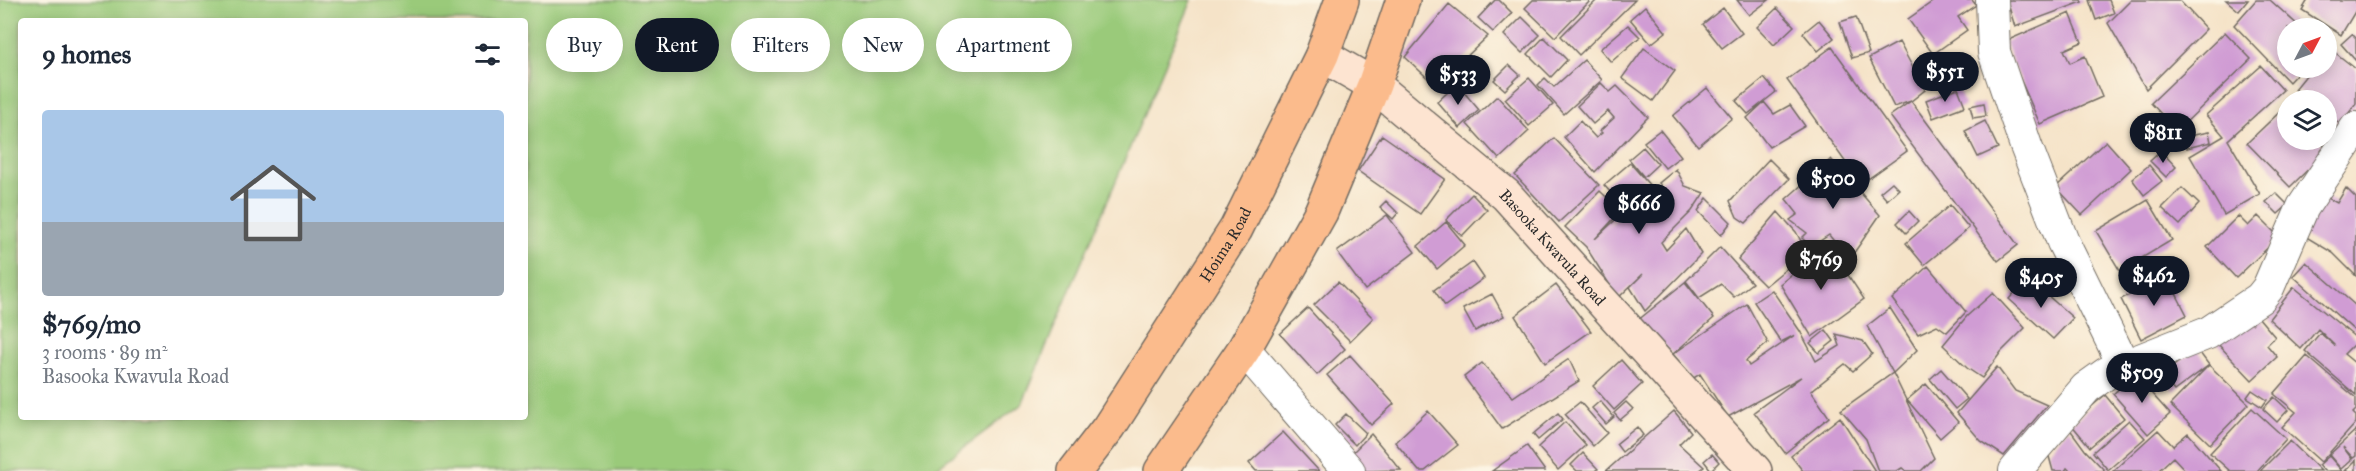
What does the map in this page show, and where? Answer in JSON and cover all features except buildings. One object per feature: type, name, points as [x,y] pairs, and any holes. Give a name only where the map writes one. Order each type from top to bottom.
[{"type":"main road","name":"Hoima Road","points":[[1075,471],[1109,427],[1236,229],[1322,55],[1342,0]]},
{"type":"main road","points":[[1161,471],[1244,349],[1322,212],[1374,85],[1403,0]]},
{"type":"street","points":[[1992,0],[1994,52],[2026,146],[2063,242],[2124,366]]},
{"type":"street","name":"Basooka Kwavula Road","points":[[1322,55],[1374,85],[1506,195],[1755,471]]},
{"type":"street","points":[[2015,471],[2086,388],[2107,373],[2208,333],[2260,298],[2268,288],[2304,207],[2356,128]]},
{"type":"street","points":[[1244,349],[1349,471]]},
{"type":"green space","points":[[0,0],[1192,0],[1022,404],[932,471],[0,471]]}]
